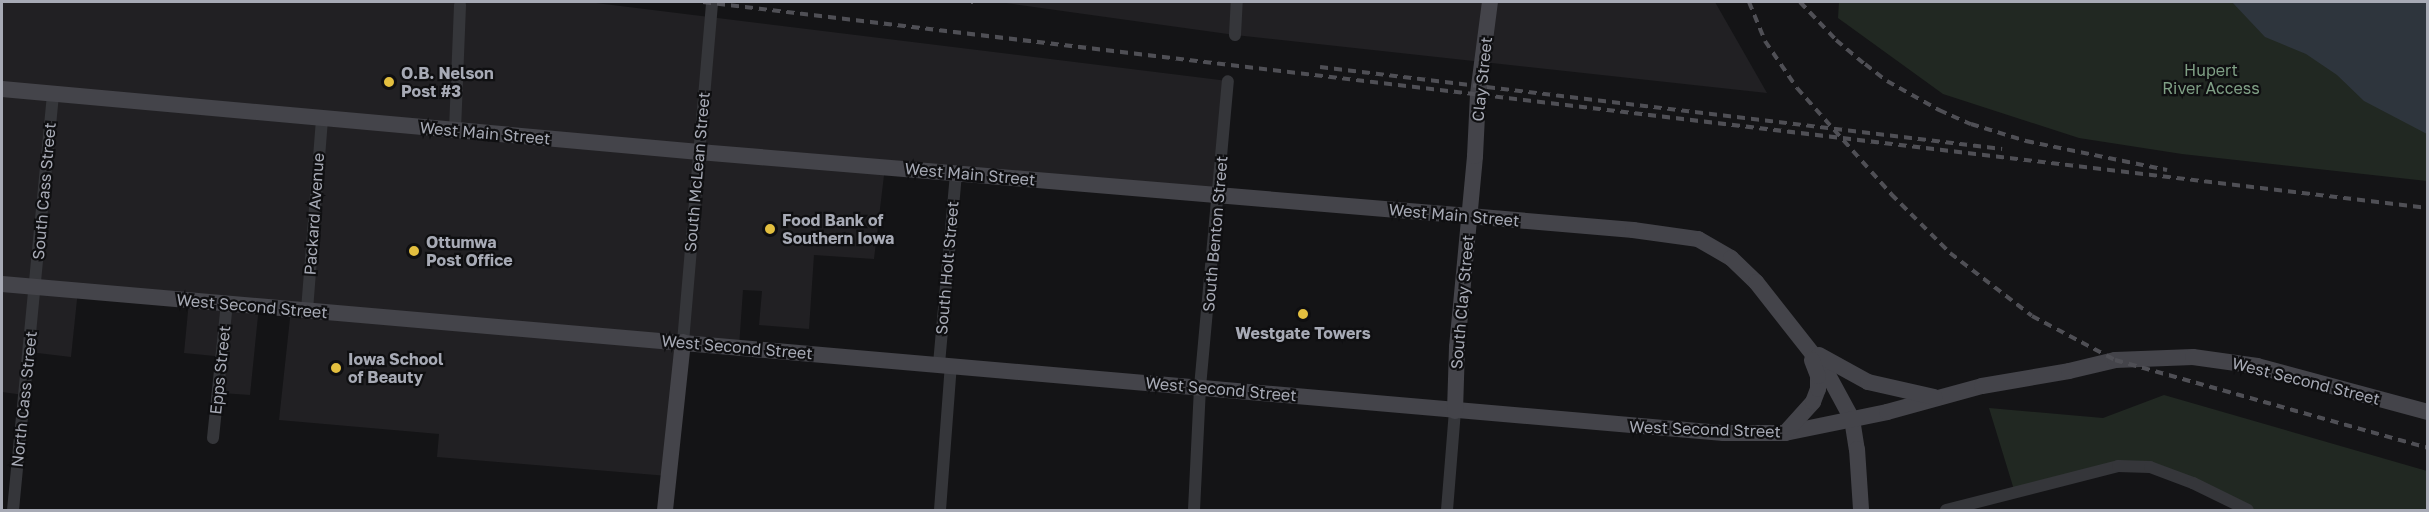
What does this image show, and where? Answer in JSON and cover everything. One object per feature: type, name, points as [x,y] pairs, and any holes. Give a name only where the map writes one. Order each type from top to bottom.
[{"type":"main road","name":"Clay Street","points":[[1475,156],[1478,94],[1484,63],[1490,2]]},
{"type":"main road","name":"West Main Street","points":[[2,88],[53,95],[699,152],[1469,216],[1698,239],[1731,258],[1756,282],[1826,371],[1852,419],[1857,449],[1861,510]]},
{"type":"main road","name":"South Clay Street","points":[[1455,411],[1456,347],[1475,156]]},
{"type":"main road","name":"West Second Street","points":[[2,284],[945,364],[1677,430],[1785,433],[1887,412],[1937,397],[2115,360],[2193,357],[2257,366],[2427,412]]},
{"type":"main road","points":[[665,510],[683,342]]},
{"type":"main road","points":[[1808,348],[1851,375],[1868,382],[1937,397]]},
{"type":"main road","points":[[1785,433],[1813,402],[1818,389],[1818,376],[1808,348]]},
{"type":"street","name":"South McLean Street","points":[[683,342],[712,2]]},
{"type":"street","points":[[1234,35],[1237,2]]},
{"type":"street","points":[[455,130],[460,5]]},
{"type":"street","name":"South Benton Street","points":[[1194,510],[1200,387],[1228,81]]},
{"type":"street","name":"South Cass Street","points":[[35,287],[53,95]]},
{"type":"street","name":"Packard Avenue","points":[[307,310],[322,118]]},
{"type":"street","name":"South Holt Street","points":[[940,510],[945,364],[956,172]]},
{"type":"street","name":"North Cass Street","points":[[13,510],[35,287]]},
{"type":"street","name":"Epps Street","points":[[213,438],[227,303]]},
{"type":"street","points":[[1447,510],[1455,411]]},
{"type":"street","points":[[1946,510],[2118,466],[2150,467],[2193,483],[2248,510]]},
{"type":"shaded area","points":[[2,2],[588,2],[1228,81],[1218,194],[885,167],[874,259],[814,255],[809,329],[759,325],[762,291],[743,290],[739,347],[683,343],[668,476],[437,457],[439,434],[279,420],[291,309],[259,306],[250,395],[221,393],[225,357],[184,353],[189,301],[78,290],[71,357],[29,352],[24,395],[2,392]]},
{"type":"shaded area","points":[[999,2],[1715,2],[1767,93],[1235,35]]},
{"type":"shaded area","points":[[2232,2],[2427,2],[2427,134],[2364,101],[2337,75],[2306,54],[2265,37]]},
{"type":"green space","name":"Hupert River Access","points":[[1839,2],[2249,2],[2427,130],[2427,181],[2182,154],[2079,138],[1943,94],[1838,18]]},
{"type":"green space","points":[[2164,395],[2427,471],[2427,510],[2248,510],[2150,467],[2118,466],[2015,493],[1989,408],[2103,418]]},
{"type":"railway","points":[[703,2],[2428,208]]},
{"type":"railway","points":[[1749,2],[1765,41],[1797,88],[1891,194],[1950,253],[2032,316],[2115,360],[2428,448]]},
{"type":"railway","points":[[1800,2],[1836,40],[1865,64],[1887,81],[1939,110],[1971,124],[2026,141],[2167,170]]},
{"type":"railway","points":[[1320,67],[2002,149]]},
{"type":"place","name":"O.B. Nelson Post #3","points":[[389,82]]},
{"type":"place","name":"Food Bank of Southern Iowa","points":[[770,229]]},
{"type":"place","name":"Ottumwa Post Office","points":[[414,251]]},
{"type":"place","name":"Westgate Towers","points":[[1303,314]]},
{"type":"place","name":"Iowa School of Beauty","points":[[336,368]]}]
